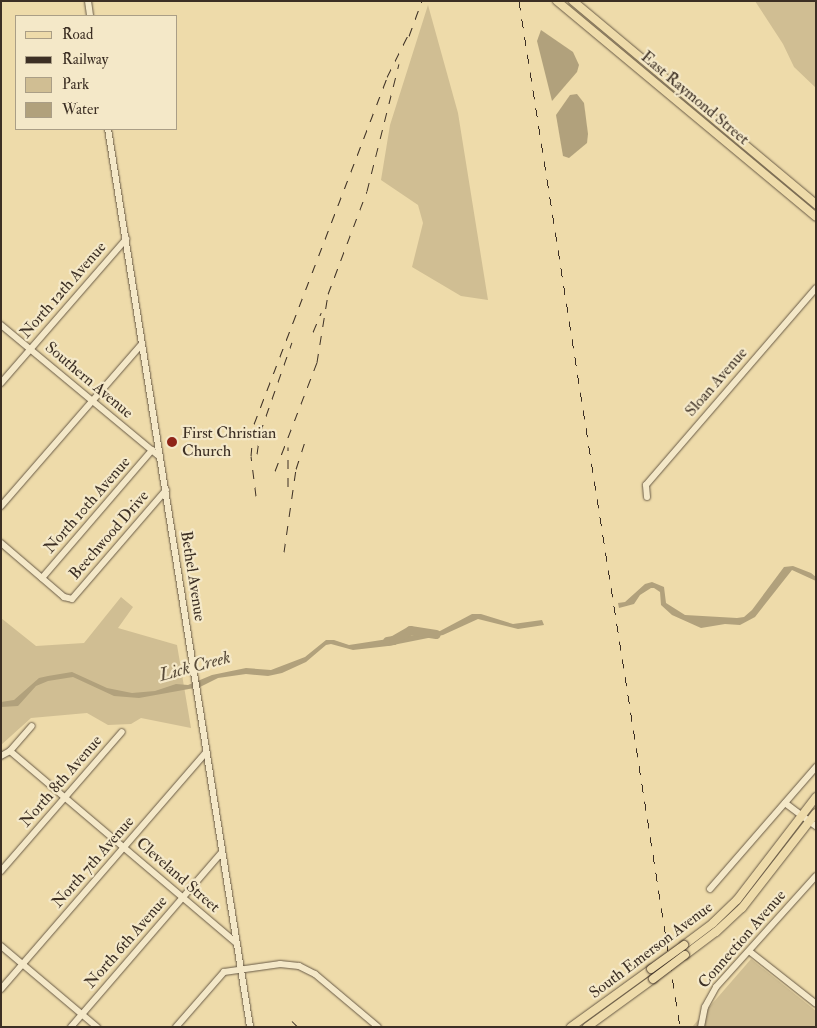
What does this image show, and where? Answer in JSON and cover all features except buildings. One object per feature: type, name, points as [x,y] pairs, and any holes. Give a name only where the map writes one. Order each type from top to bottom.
[{"type":"main road","name":"East Raymond Street","points":[[557,1],[816,216]]},
{"type":"main road","name":"East Raymond Street","points":[[572,1],[816,204]]},
{"type":"main road","points":[[681,104],[687,97]]},
{"type":"main road","name":"South Emerson Avenue","points":[[571,1027],[713,923],[737,900],[816,797]]},
{"type":"main road","name":"South Emerson Avenue","points":[[587,1027],[716,932],[742,908],[813,824],[816,813]]},
{"type":"street","points":[[88,1],[90,15]]},
{"type":"street","name":"Bethel Avenue","points":[[108,130],[250,1027]]},
{"type":"street","name":"North 12th Avenue","points":[[1,383],[126,239]]},
{"type":"street","name":"Sloan Avenue","points":[[647,497],[646,485],[816,288]]},
{"type":"street","name":"Southern Avenue","points":[[1,325],[160,456]]},
{"type":"street","points":[[1,506],[142,344]]},
{"type":"street","name":"North 10th Avenue","points":[[42,578],[152,450]]},
{"type":"street","name":"Beechwood Drive","points":[[42,578],[64,597],[72,599],[166,490]]},
{"type":"street","points":[[1,543],[42,578]]},
{"type":"street","points":[[1,756],[10,751],[32,726]]},
{"type":"street","name":"North 8th Avenue","points":[[1,871],[122,732]]},
{"type":"street","name":"Cleveland Street","points":[[10,751],[236,943]]},
{"type":"street","name":"North 7th Avenue","points":[[1,989],[206,752]]},
{"type":"street","name":"South Emerson Avenue","points":[[710,889],[816,767]]},
{"type":"street","points":[[785,803],[813,824]]},
{"type":"street","name":"North 6th Avenue","points":[[71,1027],[222,852]]},
{"type":"street","name":"Connection Avenue","points":[[701,1027],[704,1010],[711,994],[816,876]]},
{"type":"street","points":[[1,946],[97,1027]]},
{"type":"street","points":[[749,951],[816,1004]]},
{"type":"street","points":[[176,1027],[223,972],[240,968],[280,964],[305,969],[323,980],[378,1027]]},
{"type":"green space","points":[[755,1],[816,1],[816,88],[794,67],[783,44]]},
{"type":"green space","points":[[428,5],[458,113],[488,300],[461,296],[412,267],[423,223],[418,205],[381,180],[390,125]]},
{"type":"green space","points":[[121,597],[133,607],[118,628],[177,645],[191,728],[141,718],[131,724],[108,725],[87,713],[31,718],[1,745],[1,618],[36,646],[84,643]]},
{"type":"green space","points":[[751,959],[816,1011],[816,1027],[692,1027]]},
{"type":"water","points":[[541,30],[573,52],[579,65],[577,72],[552,101],[537,41]]},
{"type":"water","points":[[577,94],[584,103],[588,134],[587,143],[569,158],[563,156],[556,115],[570,95]]},
{"type":"water","points":[[793,566],[811,573],[816,577],[816,581],[792,570],[755,617],[740,625],[725,624],[701,628],[672,615],[661,605],[660,592],[654,588],[640,595],[634,604],[619,608],[618,603],[625,602],[645,584],[652,582],[664,587],[666,603],[685,615],[744,617],[752,610],[784,567]]},
{"type":"water","name":"Lick Creek","points":[[472,614],[481,614],[513,624],[542,620],[544,625],[518,629],[478,619],[443,635],[388,646],[353,650],[331,644],[326,645],[306,662],[282,673],[268,676],[246,674],[218,678],[200,687],[139,698],[114,696],[73,677],[48,681],[36,686],[18,706],[1,707],[1,702],[14,700],[39,678],[48,676],[72,672],[107,688],[132,693],[155,691],[176,684],[188,685],[212,675],[246,668],[271,670],[305,657],[326,640],[334,640],[349,645],[440,631]]},
{"type":"waterway","name":"Lick Creek","points":[[387,641],[393,640],[410,630],[436,634]]},
{"type":"railway","points":[[409,36],[422,1]]},
{"type":"railway","points":[[519,1],[680,1027]]},
{"type":"railway","points":[[256,496],[251,456],[254,424],[387,77],[411,29]]},
{"type":"railway","points":[[275,471],[317,362],[328,294],[367,191],[399,64]]},
{"type":"railway","points":[[313,332],[321,313]]},
{"type":"railway","points":[[257,454],[260,433],[292,342]]},
{"type":"railway","points":[[284,552],[296,469],[306,439]]},
{"type":"railway","points":[[288,447],[288,487]]},
{"type":"railway","points":[[292,1021],[298,1027]]},
{"type":"place","name":"First Christian Church","points":[[172,442]]}]
